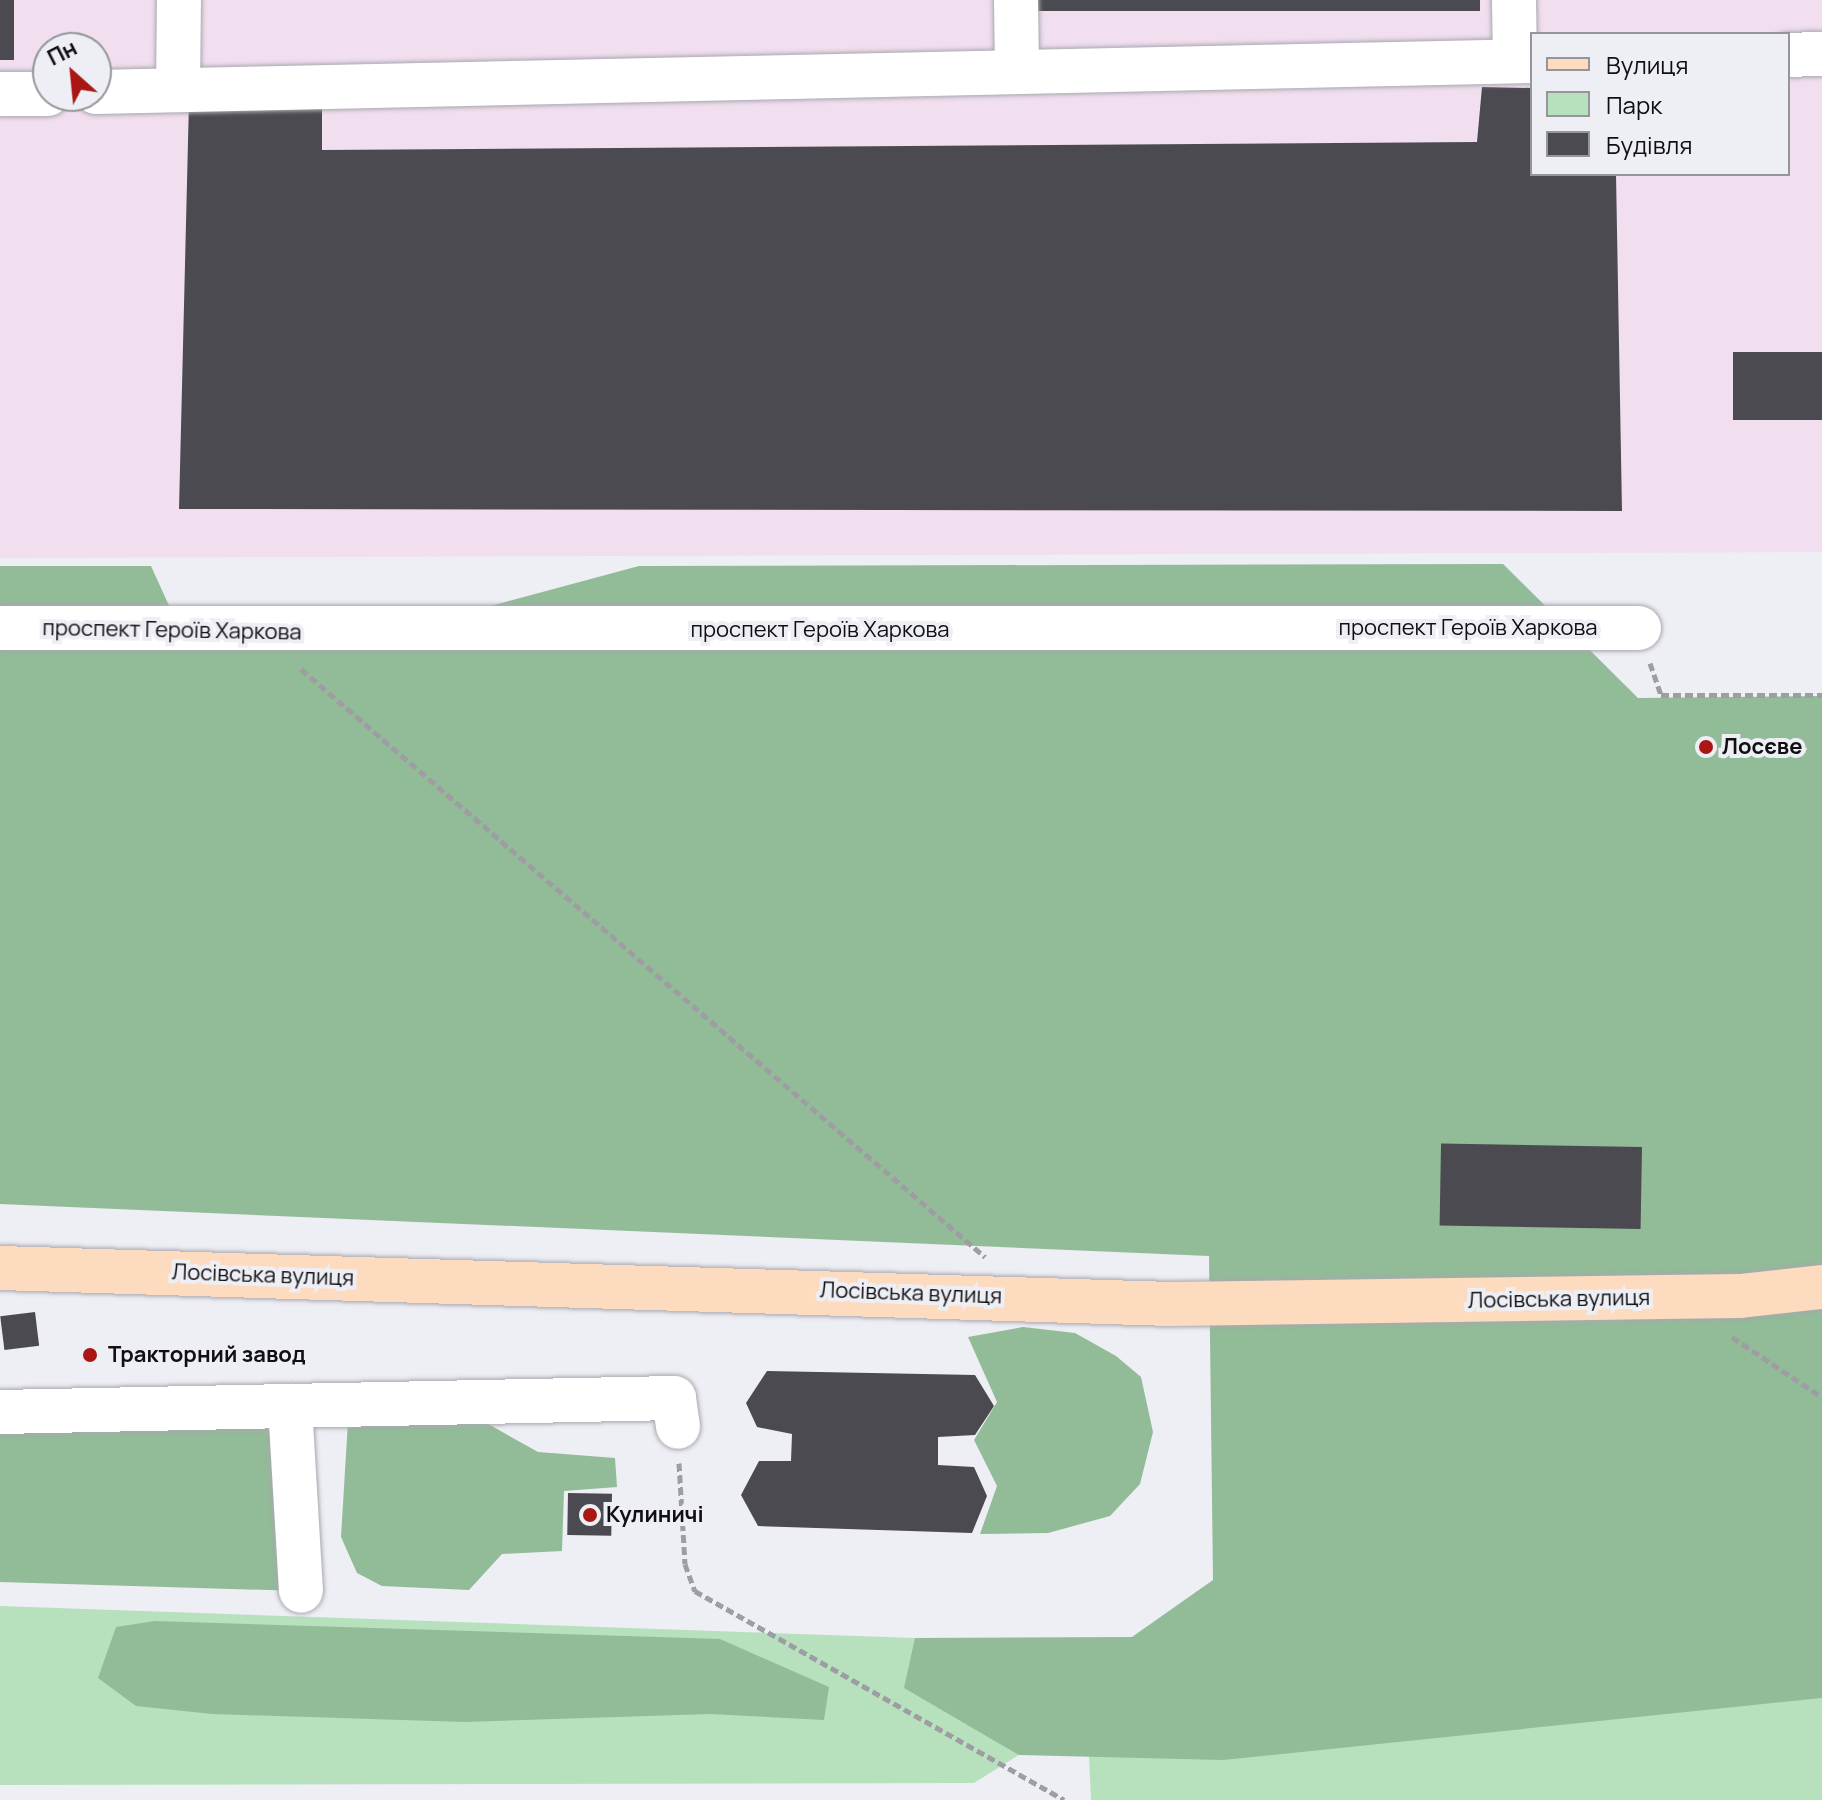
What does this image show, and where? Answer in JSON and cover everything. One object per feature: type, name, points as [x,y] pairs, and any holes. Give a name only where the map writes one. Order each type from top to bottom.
[{"type":"main road","name":"Лосівська вулиця","points":[[0,1268],[1031,1297],[1174,1304],[1740,1296],[1822,1287]]},
{"type":"street","points":[[178,90],[179,0]]},
{"type":"street","points":[[1016,0],[1017,72]]},
{"type":"street","points":[[112,92],[1524,61],[1514,0]]},
{"type":"street","points":[[1790,55],[1822,54]]},
{"type":"street","points":[[0,94],[32,94]]},
{"type":"street","name":"проспект Героїв Харкова","points":[[0,628],[258,632],[1639,628]]},
{"type":"street","points":[[0,1412],[674,1398],[678,1427]]},
{"type":"street","points":[[290,1406],[301,1591]]},
{"type":"path","points":[[1639,628],[1661,695],[1822,695]]},
{"type":"path","points":[[258,632],[1031,1297]]},
{"type":"path","points":[[1721,1330],[1822,1397]]},
{"type":"path","points":[[678,1427],[685,1564],[695,1591],[1064,1800]]},
{"type":"shaded area","points":[[0,0],[1822,0],[1822,552],[0,558]]},
{"type":"green space","points":[[1503,564],[1638,698],[1822,696],[1822,1698],[1223,1760],[1019,1755],[904,1688],[915,1638],[1132,1637],[1213,1580],[1209,1256],[0,1204],[0,566],[151,566],[186,643],[339,647],[639,566]]},
{"type":"green space","points":[[1023,1327],[1075,1333],[1116,1356],[1141,1377],[1153,1432],[1140,1484],[1110,1516],[1048,1533],[980,1534],[997,1486],[974,1440],[997,1402],[968,1337]]},
{"type":"green space","points":[[244,1407],[293,1453],[301,1591],[0,1582],[0,1412]]},
{"type":"green space","points":[[472,1415],[538,1452],[615,1458],[617,1487],[564,1491],[562,1551],[502,1554],[469,1590],[382,1586],[357,1573],[341,1537],[348,1421]]},
{"type":"green space","points":[[0,1606],[915,1638],[1019,1755],[974,1783],[0,1785]]},
{"type":"green space","points":[[155,1621],[720,1639],[829,1687],[824,1720],[710,1714],[465,1722],[212,1714],[136,1706],[98,1678],[116,1627]]},
{"type":"green space","points":[[1822,1698],[1822,1800],[1091,1800],[1089,1756]]},
{"type":"building","points":[[0,0],[14,0],[14,60],[0,60]]},
{"type":"building","points":[[1033,0],[1480,0],[1480,11],[1033,11]]},
{"type":"building","points":[[1482,87],[1530,88],[1530,176],[1616,176],[1622,511],[179,509],[189,101],[322,103],[322,150],[1477,142]]},
{"type":"building","points":[[1733,352],[1822,352],[1822,420],[1733,420]]},
{"type":"building","points":[[1441,1143],[1642,1147],[1641,1229],[1440,1225]]},
{"type":"building","points":[[35,1312],[39,1346],[4,1350],[0,1316]]},
{"type":"building","points":[[767,1371],[975,1375],[994,1406],[975,1435],[938,1437],[938,1465],[974,1467],[987,1496],[972,1533],[758,1526],[741,1495],[759,1461],[791,1461],[792,1434],[757,1427],[746,1403]]},
{"type":"building","points":[[568,1493],[612,1494],[611,1536],[567,1535]]},
{"type":"place","name":"Лосєве","points":[[1706,747]]},
{"type":"place","name":"Тракторний завод","points":[[90,1355]]},
{"type":"place","name":"Кулиничі","points":[[590,1515]]}]
